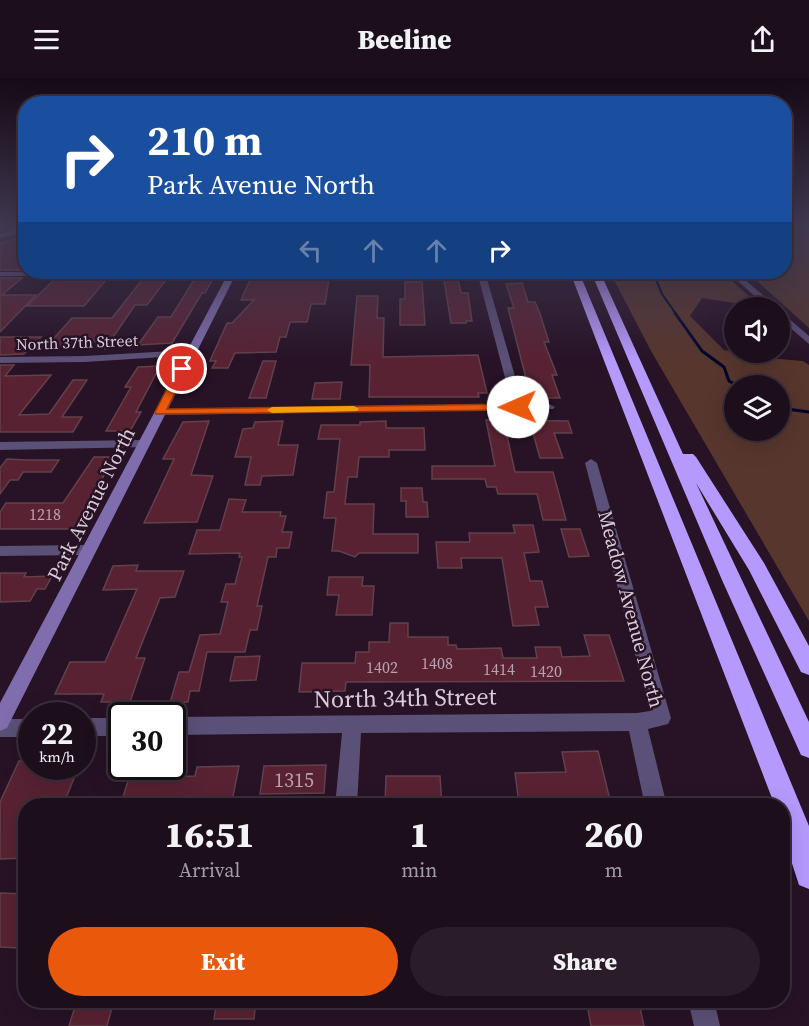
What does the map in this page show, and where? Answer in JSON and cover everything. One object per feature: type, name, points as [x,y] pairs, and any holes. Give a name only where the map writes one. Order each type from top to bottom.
[{"type":"highway","points":[[577,279],[784,798]]},
{"type":"highway","points":[[598,279],[731,580],[809,747]]},
{"type":"highway","points":[[654,402],[757,568],[809,666]]},
{"type":"highway","points":[[775,775],[783,798]]},
{"type":"highway","points":[[790,812],[809,858]]},
{"type":"highway","points":[[790,819],[809,875]]},
{"type":"street","points":[[0,274],[18,274]]},
{"type":"street","name":"Park Avenue North","points":[[0,722],[229,279]]},
{"type":"street","points":[[483,279],[518,407]]},
{"type":"street","points":[[740,279],[761,297]]},
{"type":"street","points":[[790,323],[809,341]]},
{"type":"street","name":"North 37th Street","points":[[0,360],[85,359],[190,353]]},
{"type":"street","points":[[160,412],[549,407]]},
{"type":"street","points":[[0,446],[143,444]]},
{"type":"street","name":"Meadow Avenue North","points":[[591,463],[661,718],[637,722],[654,798]]},
{"type":"street","points":[[0,551],[88,550]]},
{"type":"street","name":"North 34th Street","points":[[186,726],[637,722]]},
{"type":"street","points":[[347,798],[352,724]]},
{"type":"street","points":[[0,728],[18,728]]},
{"type":"street","points":[[703,1008],[707,1026]]},
{"type":"shaded area","points":[[792,271],[809,271],[809,328],[790,311],[790,297],[775,297],[755,279],[792,279]]},
{"type":"shaded area","points":[[614,279],[730,279],[750,297],[724,297],[724,301],[702,298],[690,316],[724,350],[724,363],[790,363],[790,360],[803,361],[809,365],[809,621],[651,351]]},
{"type":"building","points":[[0,278],[21,279],[2,295],[36,295],[0,332]]},
{"type":"building","points":[[329,279],[325,304],[311,304],[307,322],[290,322],[286,337],[280,337],[276,352],[235,353],[228,368],[212,368],[216,361],[210,361],[227,323],[232,323],[254,300],[241,300],[249,282],[252,280]]},
{"type":"building","points":[[54,280],[106,280],[84,306],[27,306]]},
{"type":"building","points":[[142,280],[166,280],[147,305],[135,305],[105,349],[85,334],[75,346],[46,347],[72,318],[112,318]]},
{"type":"building","points":[[194,280],[212,280],[172,343],[138,345],[158,317],[171,317]]},
{"type":"building","points":[[444,280],[458,280],[461,293],[468,293],[472,321],[451,323]]},
{"type":"building","points":[[405,282],[422,282],[425,325],[400,325],[400,299],[405,299]]},
{"type":"building","points":[[522,283],[528,302],[535,302],[540,314],[549,342],[544,342],[557,375],[552,375],[560,398],[531,398],[508,308],[514,308],[506,284]]},
{"type":"building","points":[[357,296],[378,296],[377,318],[384,318],[383,357],[478,355],[487,393],[478,393],[479,397],[369,397],[370,365],[351,365]]},
{"type":"building","points":[[0,337],[41,337],[24,354],[0,355]]},
{"type":"building","points":[[263,361],[276,361],[266,398],[249,398]]},
{"type":"building","points":[[0,365],[14,365],[5,376],[51,375],[19,415],[49,414],[73,380],[87,380],[62,417],[82,417],[73,432],[0,432]]},
{"type":"building","points":[[160,366],[136,412],[141,412],[130,431],[106,431],[131,387],[125,387],[138,367]]},
{"type":"building","points":[[342,382],[340,399],[312,399],[315,383]]},
{"type":"building","points":[[486,420],[568,421],[572,433],[554,433],[563,458],[540,458],[533,433],[507,433],[515,472],[553,472],[566,520],[543,520],[537,494],[498,494],[496,487],[487,487],[485,479],[432,479],[432,466],[495,466]]},
{"type":"building","points":[[209,421],[191,475],[213,476],[197,522],[144,523],[174,459],[163,459],[183,422]]},
{"type":"building","points":[[283,421],[278,445],[298,445],[293,475],[262,476],[260,485],[245,485],[251,457],[235,457],[243,429],[253,428],[255,422]]},
{"type":"building","points":[[386,421],[386,428],[424,428],[425,450],[389,450],[389,457],[359,457],[357,477],[348,477],[345,504],[374,504],[373,534],[418,534],[418,553],[359,553],[355,557],[332,551],[336,518],[324,518],[327,492],[334,492],[340,439],[318,439],[321,425],[360,425],[360,422]]},
{"type":"building","points":[[94,457],[115,457],[75,529],[0,529],[0,512],[6,503],[63,503]]},
{"type":"building","points":[[7,459],[59,460],[51,472],[23,472],[18,480],[10,480],[0,494],[0,468]]},
{"type":"building","points":[[401,488],[422,488],[423,502],[427,502],[428,517],[406,517],[406,501],[401,501]]},
{"type":"building","points":[[229,499],[246,500],[242,512],[281,512],[280,516],[286,516],[282,532],[292,532],[289,548],[277,548],[276,557],[268,557],[257,606],[262,606],[257,630],[250,630],[245,652],[207,652],[199,691],[190,691],[188,702],[170,702],[179,672],[189,672],[200,635],[220,634],[228,602],[221,602],[226,584],[235,584],[242,557],[239,557],[240,553],[189,554],[197,530],[220,530]]},
{"type":"building","points":[[513,525],[533,525],[539,552],[524,553],[530,581],[542,581],[548,607],[535,607],[539,625],[513,626],[502,558],[461,558],[462,568],[438,568],[436,542],[470,542],[469,533],[515,533]]},
{"type":"building","points":[[561,529],[580,529],[589,556],[569,557]]},
{"type":"building","points":[[138,565],[136,571],[184,571],[175,597],[160,598],[136,658],[145,658],[130,702],[101,702],[104,694],[55,694],[70,662],[105,662],[137,589],[103,590],[113,566]]},
{"type":"building","points":[[0,573],[26,573],[24,577],[52,576],[45,589],[37,589],[30,601],[0,602]]},
{"type":"building","points":[[329,577],[363,577],[362,586],[374,586],[372,615],[336,615],[339,595],[327,595]]},
{"type":"building","points":[[390,623],[408,623],[408,637],[448,637],[448,645],[456,645],[457,649],[501,648],[503,658],[537,658],[535,647],[560,647],[562,657],[590,656],[584,635],[609,635],[624,681],[346,682],[345,691],[299,692],[302,663],[355,663],[356,652],[369,652],[369,642],[389,642]]},
{"type":"building","points":[[260,656],[256,680],[230,681],[235,657]]},
{"type":"building","points":[[598,751],[610,798],[518,798],[515,773],[566,772],[562,752]]},
{"type":"building","points":[[18,763],[18,780],[73,780],[66,798],[18,798],[18,858],[0,859],[0,802]]},
{"type":"building","points":[[326,765],[324,793],[260,794],[264,766]]},
{"type":"building","points":[[239,766],[233,798],[123,798],[128,780],[186,780],[186,776],[195,776],[197,767]]},
{"type":"building","points":[[386,776],[440,776],[441,798],[385,798]]},
{"type":"building","points":[[0,893],[18,894],[18,948],[0,947]]},
{"type":"building","points":[[75,1008],[112,1008],[107,1026],[69,1026]]},
{"type":"building","points":[[216,1008],[255,1008],[254,1019],[214,1019]]},
{"type":"building","points":[[588,1008],[640,1008],[644,1026],[591,1026]]},
{"type":"waterway","points":[[656,279],[662,294],[676,314]]},
{"type":"waterway","points":[[675,313],[702,351],[724,367],[727,375]]},
{"type":"waterway","points":[[790,409],[809,412]]},
{"type":"slow traffic","points":[[272,410],[354,409]]},
{"type":"route","points":[[182,369],[160,412],[518,407]]}]
